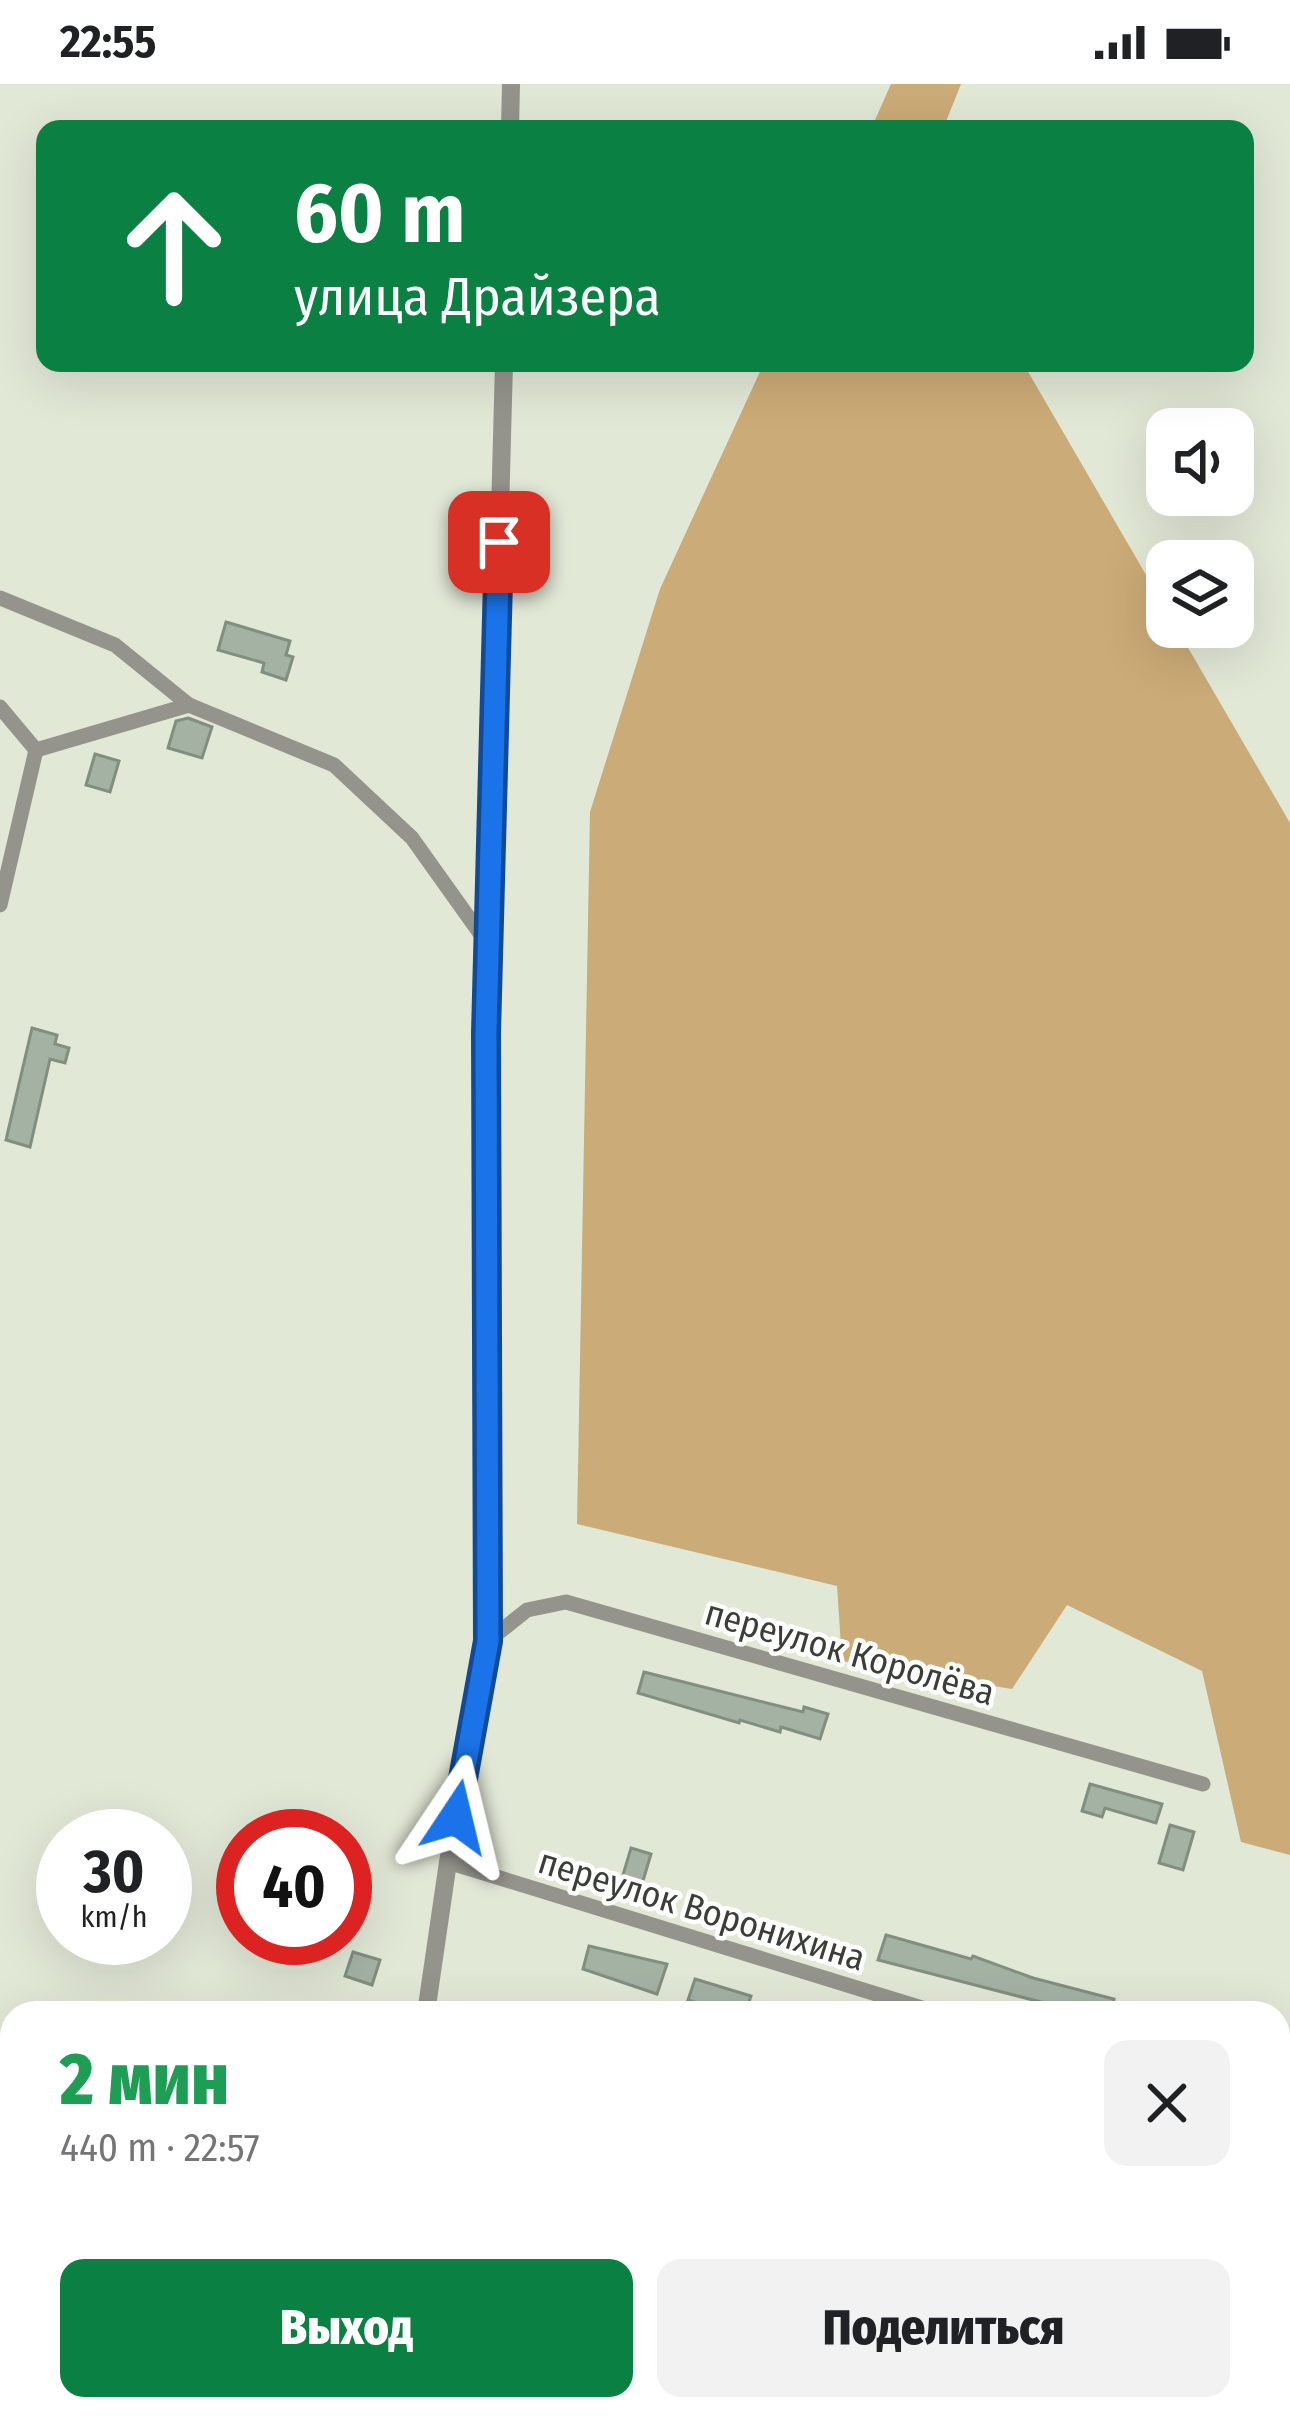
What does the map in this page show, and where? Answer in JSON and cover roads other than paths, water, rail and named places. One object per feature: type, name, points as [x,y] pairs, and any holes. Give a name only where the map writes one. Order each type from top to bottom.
[{"type":"street","points":[[510,120],[511,84]]},
{"type":"street","points":[[428,2001],[488,1641],[488,946],[504,372]]},
{"type":"street","points":[[0,598],[116,645],[189,705],[334,765],[412,838],[488,946]]},
{"type":"street","points":[[36,750],[189,705]]},
{"type":"street","points":[[0,706],[36,750]]},
{"type":"street","points":[[0,905],[36,750]]},
{"type":"street","name":"переулок Королёва","points":[[488,1641],[527,1610],[566,1602],[1203,1784]]},
{"type":"street","name":"переулок Воронихина","points":[[448,1862],[899,2001]]}]
